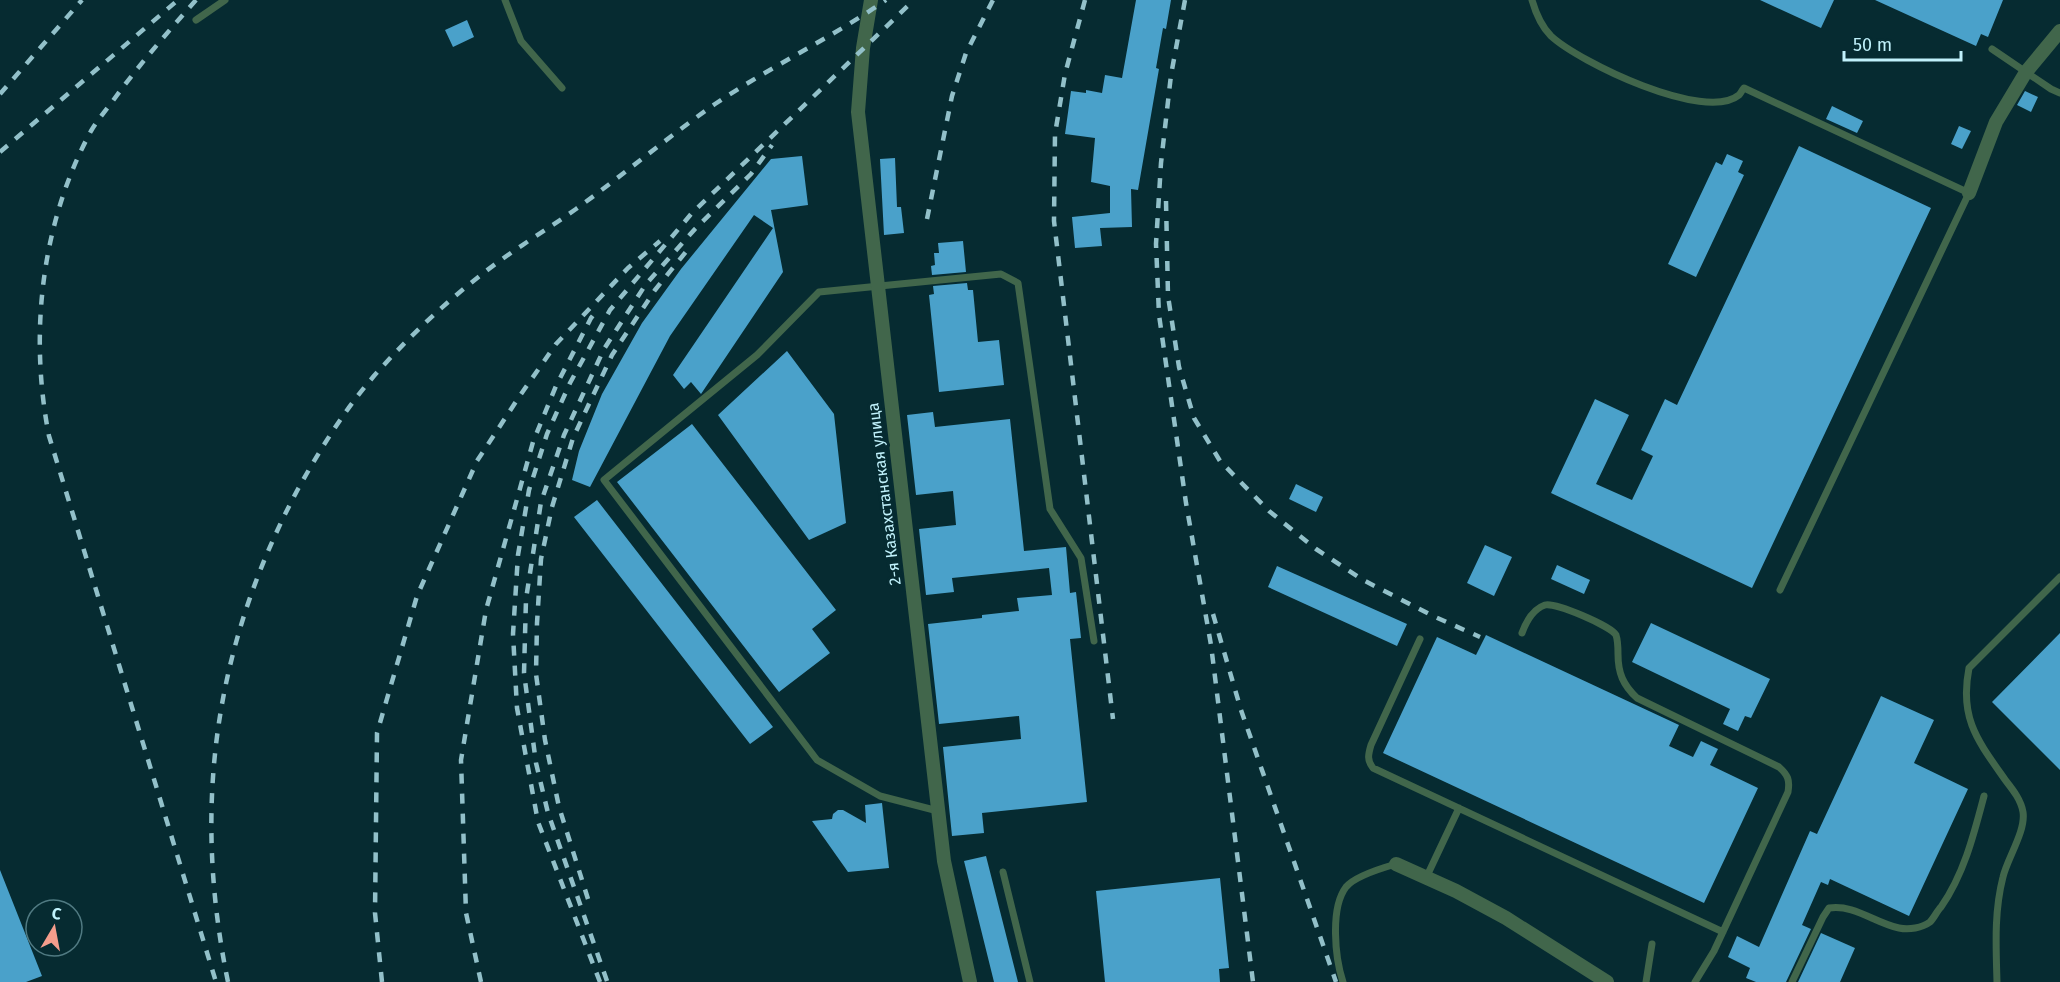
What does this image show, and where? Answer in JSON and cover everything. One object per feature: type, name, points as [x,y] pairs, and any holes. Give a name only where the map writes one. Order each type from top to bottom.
[{"type":"street","name":"2-я Казахстанская улица","points":[[871,0],[863,48],[858,112],[944,861],[970,982]]},
{"type":"street","points":[[1969,193],[1996,122],[2026,72],[2060,31]]},
{"type":"street","points":[[1396,864],[1456,891],[1506,918],[1607,982]]},
{"type":"lane","points":[[196,20],[225,0]]},
{"type":"lane","points":[[505,0],[520,41],[562,88]]},
{"type":"lane","points":[[1532,0],[1536,15],[1550,35],[1570,52],[1625,80],[1674,97],[1697,101],[1724,101],[1738,96],[1744,88],[1969,193],[1780,590]]},
{"type":"lane","points":[[1992,49],[2060,93]]},
{"type":"lane","points":[[938,811],[880,796],[817,760],[604,480],[757,355],[819,292],[1001,274],[1018,283],[1050,509],[1082,558],[1094,641]]},
{"type":"lane","points":[[1997,982],[1996,913],[2003,876],[2024,814],[2020,801],[1984,749],[1973,727],[1966,707],[1966,686],[1969,668],[2060,577]]},
{"type":"lane","points":[[1522,633],[1526,622],[1536,610],[1546,605],[1557,605],[1612,630],[1618,642],[1620,677],[1626,688],[1637,698],[1779,767],[1790,781],[1788,792],[1723,932],[1695,982]]},
{"type":"lane","points":[[1420,639],[1371,745],[1368,755],[1369,763],[1373,768],[1723,932]]},
{"type":"lane","points":[[1792,982],[1829,908],[1841,906],[1900,928],[1920,927],[1930,921],[1949,895],[1960,872],[1973,837],[1984,796]]},
{"type":"lane","points":[[1426,878],[1459,808]]},
{"type":"lane","points":[[1343,982],[1338,967],[1335,914],[1346,887],[1371,871],[1396,864]]},
{"type":"lane","points":[[1003,872],[1029,982]]},
{"type":"lane","points":[[1646,982],[1652,944]]},
{"type":"building","points":[[1136,0],[1171,0],[1156,68],[1159,69],[1138,190],[1131,189],[1132,227],[1100,228],[1102,246],[1075,248],[1072,217],[1110,213],[1110,186],[1091,182],[1095,138],[1065,134],[1071,91],[1086,93],[1086,90],[1102,93],[1105,75],[1122,78]]},
{"type":"building","points":[[1760,0],[1834,0],[1821,28]]},
{"type":"building","points":[[1875,0],[2003,0],[1988,37],[1981,34],[1976,46]]},
{"type":"building","points":[[467,20],[474,37],[453,47],[445,30]]},
{"type":"building","points":[[2025,91],[2038,97],[2031,112],[2017,105]]},
{"type":"building","points":[[1832,106],[1863,121],[1857,133],[1826,119]]},
{"type":"building","points":[[1959,126],[1971,131],[1962,149],[1951,144]]},
{"type":"building","points":[[1799,146],[1931,208],[1752,588],[1551,493],[1595,399],[1629,415],[1596,484],[1632,500],[1653,456],[1641,450],[1665,399],[1677,405]]},
{"type":"building","points":[[1727,154],[1743,161],[1738,172],[1744,175],[1696,277],[1668,264],[1716,162],[1722,165]]},
{"type":"building","points":[[802,156],[808,205],[771,210],[783,272],[701,394],[691,382],[684,389],[673,375],[773,228],[754,215],[670,336],[590,487],[572,480],[579,451],[602,394],[642,323],[681,269],[771,159]]},
{"type":"building","points":[[895,158],[897,207],[901,207],[904,233],[884,235],[880,159]]},
{"type":"building","points":[[963,241],[966,272],[932,275],[931,266],[935,265],[934,253],[939,253],[938,243]]},
{"type":"building","points":[[967,283],[968,290],[973,290],[978,342],[999,340],[1004,385],[939,392],[929,295],[934,294],[933,286]]},
{"type":"building","points":[[787,351],[834,414],[846,523],[809,540],[718,415]]},
{"type":"building","points":[[933,412],[935,427],[1010,419],[1024,551],[1066,547],[1070,593],[1076,592],[1081,638],[1070,639],[1087,802],[982,813],[984,833],[952,836],[943,747],[1021,739],[1019,716],[939,724],[928,624],[1019,611],[1017,598],[1052,595],[1049,568],[952,578],[954,592],[926,595],[919,529],[956,525],[953,491],[916,495],[907,415]]},
{"type":"building","points":[[692,424],[836,610],[812,629],[830,653],[779,692],[617,482]]},
{"type":"building","points":[[1296,484],[1323,497],[1316,512],[1289,499]]},
{"type":"building","points":[[597,500],[773,727],[750,744],[574,517]]},
{"type":"building","points":[[1485,545],[1512,557],[1494,596],[1467,583]]},
{"type":"building","points":[[1557,565],[1590,580],[1584,594],[1551,579]]},
{"type":"building","points":[[1277,566],[1407,624],[1397,646],[1268,587]]},
{"type":"building","points":[[1651,623],[1770,679],[1751,718],[1745,716],[1738,731],[1723,724],[1730,709],[1632,662]]},
{"type":"building","points":[[2060,633],[2060,770],[1992,702]]},
{"type":"building","points":[[1486,635],[1679,725],[1669,746],[1693,757],[1701,741],[1718,749],[1710,765],[1758,788],[1704,903],[1383,753],[1437,637],[1476,655]]},
{"type":"building","points":[[1881,696],[1934,720],[1914,763],[1968,789],[1909,916],[1830,879],[1828,885],[1821,882],[1802,925],[1811,929],[1786,982],[1756,982],[1746,978],[1750,968],[1728,957],[1737,936],[1759,947],[1810,831],[1817,834]]},
{"type":"building","points":[[882,803],[889,868],[848,872],[812,821],[832,819],[833,814],[838,810],[843,810],[866,823],[865,805]]},
{"type":"building","points":[[986,856],[1018,982],[994,982],[964,861]]},
{"type":"building","points":[[0,870],[24,931],[24,958],[35,958],[42,976],[26,982],[0,982]]},
{"type":"building","points":[[1220,878],[1229,968],[1219,969],[1220,982],[1105,982],[1096,891]]},
{"type":"building","points":[[1821,933],[1855,948],[1840,982],[1798,982]]},
{"type":"railway","points":[[0,94],[82,0]]},
{"type":"railway","points":[[0,152],[178,0]]},
{"type":"railway","points":[[196,0],[142,63],[101,116],[74,166],[50,241],[40,319],[40,359],[49,436],[216,982]]},
{"type":"railway","points":[[228,982],[217,917],[212,854],[212,791],[218,729],[229,668],[247,608],[269,548],[298,489],[336,426],[393,355],[442,308],[481,275],[576,209],[715,104],[886,0]]},
{"type":"railway","points":[[600,982],[538,822],[517,708],[513,634],[518,555],[529,490],[547,434],[570,383],[610,310],[692,213],[914,0]]},
{"type":"railway","points":[[927,219],[952,96],[966,53],[993,0]]},
{"type":"railway","points":[[1085,0],[1065,74],[1055,134],[1054,221],[1113,719]]},
{"type":"railway","points":[[1185,0],[1171,75],[1161,163],[1156,244],[1159,315],[1186,503],[1211,645],[1253,982]]},
{"type":"railway","points":[[607,981],[548,813],[536,763],[524,673],[526,599],[541,502],[564,435],[604,349],[646,284],[695,229],[751,174],[772,145]]},
{"type":"railway","points":[[1166,201],[1168,296],[1179,367],[1194,418],[1220,461],[1269,511],[1316,549],[1363,580],[1480,637]]},
{"type":"railway","points":[[382,982],[375,913],[377,733],[417,596],[477,461],[519,397],[556,344],[628,268],[660,241]]},
{"type":"railway","points":[[588,899],[559,807],[545,740],[536,674],[541,559],[552,507],[573,438],[612,355],[655,290],[689,248]]},
{"type":"railway","points":[[481,982],[466,913],[461,760],[486,610],[533,442],[556,386],[591,318],[598,309]]},
{"type":"railway","points":[[1213,614],[1241,710],[1336,982]]}]
